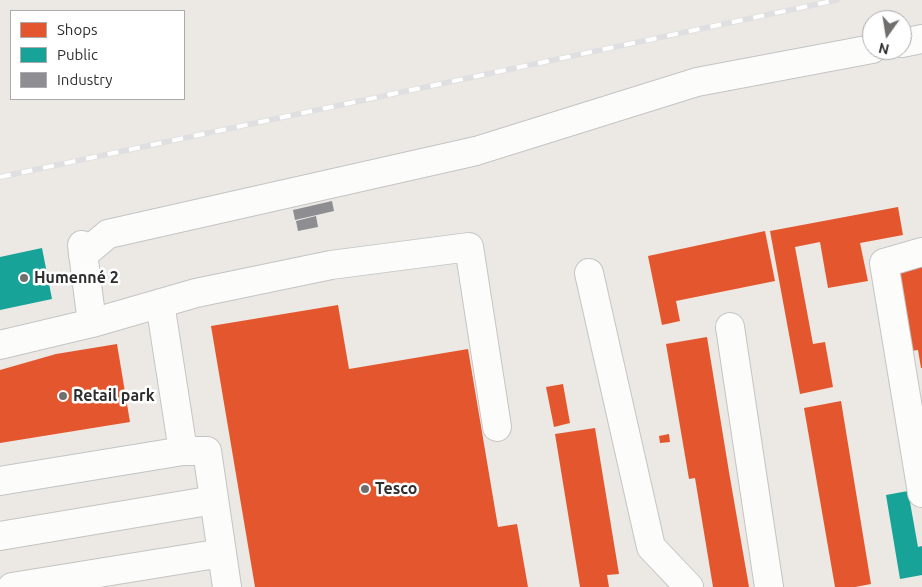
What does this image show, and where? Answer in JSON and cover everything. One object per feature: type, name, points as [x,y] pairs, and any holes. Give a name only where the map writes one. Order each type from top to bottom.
[{"type":"lane","points":[[92,323],[82,250],[108,234],[476,151],[697,82],[862,51]]},
{"type":"lane","points":[[0,345],[92,323],[196,293],[331,265],[469,247],[497,426]]},
{"type":"lane","points":[[922,252],[884,263],[922,493]]},
{"type":"lane","points":[[589,273],[651,547],[689,587]]},
{"type":"lane","points":[[160,303],[182,451]]},
{"type":"lane","points":[[730,327],[769,587]]},
{"type":"lane","points":[[0,481],[182,451],[207,451],[227,587]]},
{"type":"lane","points":[[0,536],[214,500]]},
{"type":"lane","points":[[12,587],[222,553]]},
{"type":"building: Shops","points":[[898,207],[903,235],[860,243],[868,281],[828,288],[820,242],[795,247],[813,344],[825,342],[833,387],[800,394],[770,231]]},
{"type":"building: Shops","points":[[765,231],[775,281],[676,301],[680,321],[662,325],[648,256]]},
{"type":"building: Shops","points":[[922,263],[921,368],[918,350],[911,351],[898,273],[904,272],[903,267]]},
{"type":"building: Shops","name":"Tesco","points":[[338,305],[349,369],[468,349],[498,527],[517,524],[528,587],[255,587],[211,326]]},
{"type":"building: Shops","points":[[707,337],[749,587],[713,587],[695,478],[689,479],[666,344]]},
{"type":"building: Shops","name":"Retail park","points":[[117,344],[130,422],[0,443],[0,370],[56,354]]},
{"type":"building: Shops","points":[[563,384],[570,423],[554,427],[546,387]]},
{"type":"building: Shops","points":[[841,401],[871,584],[855,587],[835,587],[804,408]]},
{"type":"building: Shops","points":[[595,428],[619,574],[607,575],[609,587],[580,587],[555,434]]},
{"type":"building: Shops","points":[[669,434],[670,442],[660,443],[659,436]]},
{"type":"building: Public","name":"Humenné 2","points":[[42,248],[52,299],[0,310],[0,257]]},
{"type":"building: Public","points":[[908,491],[918,547],[922,546],[922,575],[900,579],[886,495]]},
{"type":"building: Industry","points":[[332,201],[334,211],[295,220],[293,210]]},
{"type":"building: Industry","points":[[316,216],[318,227],[298,231],[296,221]]},
{"type":"railway","points":[[0,177],[837,0]]},
{"type":"place","name":"Humenné 2","points":[[24,278]]},
{"type":"place","name":"Retail park","points":[[63,396]]},
{"type":"place","name":"Tesco","points":[[365,489]]}]
